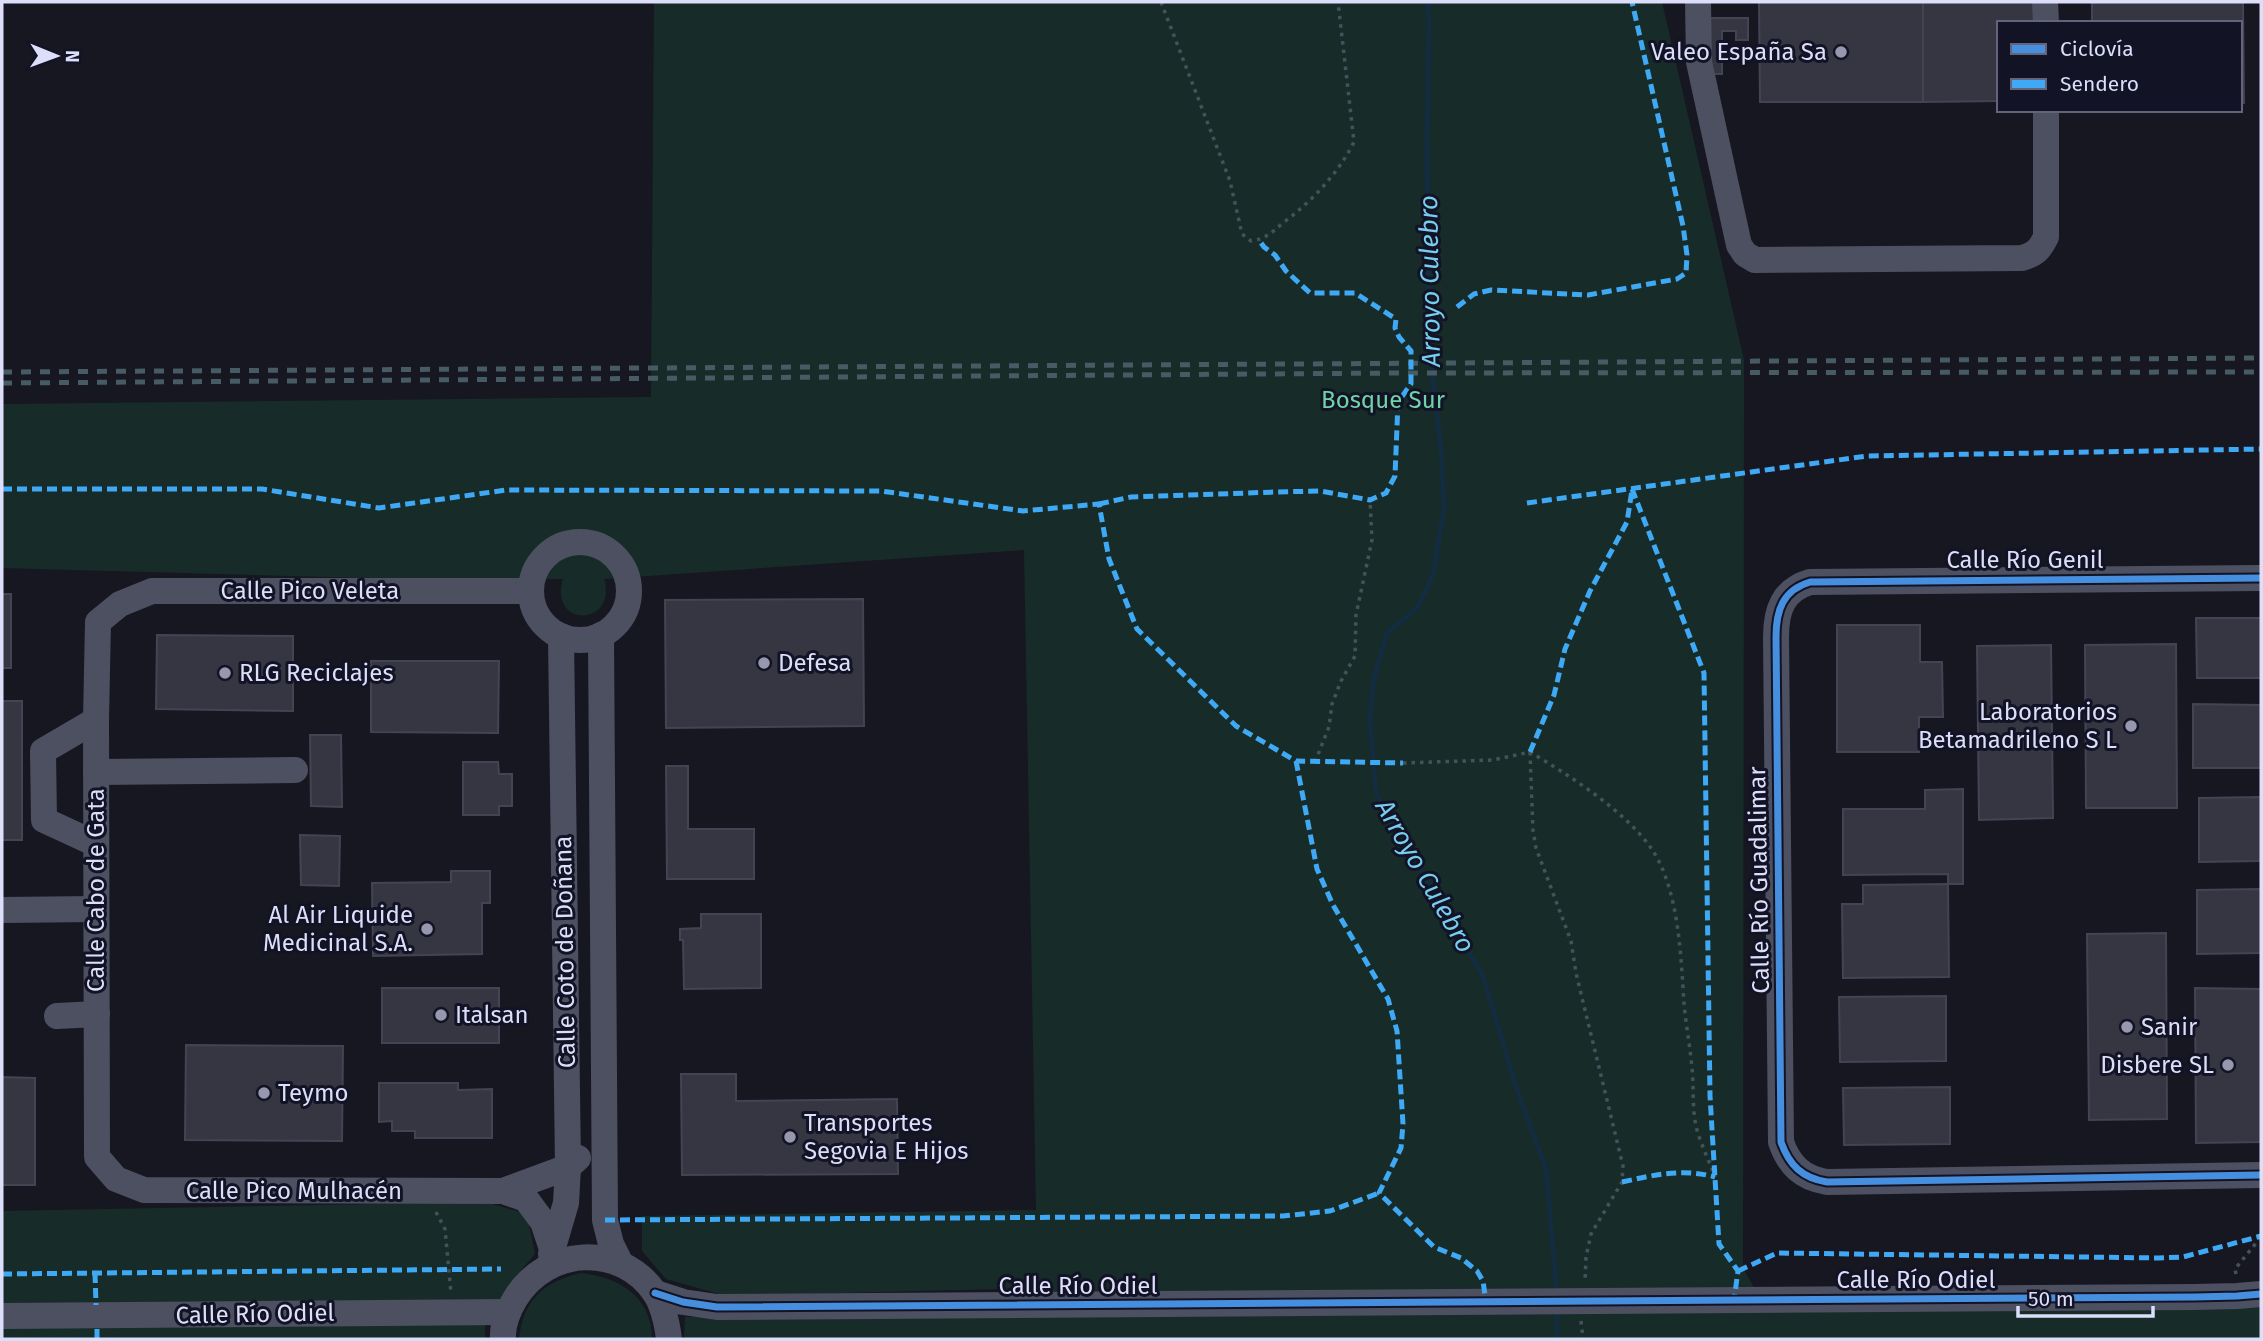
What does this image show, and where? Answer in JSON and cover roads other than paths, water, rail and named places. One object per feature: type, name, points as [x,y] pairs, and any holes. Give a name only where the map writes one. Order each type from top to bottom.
[{"type":"street","points":[[1698,2],[1699,62],[1739,245],[1745,254],[1755,260],[2022,258],[2033,255],[2040,249],[2046,237],[2046,112]]},
{"type":"street","points":[[2045,2],[2046,21]]},
{"type":"street","points":[[584,542],[598,545],[611,553],[621,564],[629,595],[626,608],[620,620],[601,635],[574,640],[561,636],[541,621],[531,590],[537,567],[556,548],[584,542]]},
{"type":"street","name":"Calle Río Genil","points":[[1791,591],[1800,585],[1819,581],[2261,578]]},
{"type":"street","name":"Calle Pico Veleta","points":[[97,622],[120,604],[152,592],[531,590]]},
{"type":"street","name":"Calle Río Guadalimar","points":[[1791,591],[1781,605],[1776,619],[1776,637],[1781,1142],[1796,1169],[1805,1176],[1827,1182],[2261,1175]]},
{"type":"street","name":"Calle Cabo de Gata","points":[[97,622],[97,1157]]},
{"type":"street","name":"Calle Coto de Doñana","points":[[601,635],[606,1220],[611,1244],[621,1264]]},
{"type":"street","name":"Calle Coto de Doñana","points":[[550,1257],[566,1203],[568,1167],[561,636]]},
{"type":"street","points":[[96,720],[43,751],[44,820],[96,844]]},
{"type":"street","points":[[96,772],[295,771]]},
{"type":"street","points":[[2,910],[96,909]]},
{"type":"street","points":[[57,1016],[97,1014]]},
{"type":"street","name":"Calle Pico Mulhacén","points":[[503,1191],[568,1167],[606,1136]]},
{"type":"street","name":"Calle Pico Mulhacén","points":[[97,1157],[116,1179],[144,1191],[503,1191],[526,1199],[542,1222],[550,1257]]},
{"type":"street","points":[[503,1339],[508,1312],[523,1285],[550,1257],[565,1259],[584,1256],[621,1264],[640,1276],[654,1293],[665,1314],[668,1339]]},
{"type":"street","name":"Calle Río Odiel","points":[[654,1293],[683,1302],[717,1307],[2249,1295]]},
{"type":"street","name":"Calle Río Odiel","points":[[2,1316],[508,1312]]},
{"type":"waterway","name":"Arroyo Culebro","points":[[1427,2],[1429,344],[1441,450],[1444,508],[1433,575],[1417,608],[1387,633],[1374,678],[1370,721],[1376,793],[1483,976],[1517,1090],[1546,1169],[1557,1295]]},
{"type":"waterway","name":"Arroyo Culebro","points":[[1557,1308],[1557,1339]]},
{"type":"railway","points":[[2,372],[2261,358]]},
{"type":"railway","points":[[2,383],[1398,373],[2261,372]]},
{"type":"place","name":"Valeo España Sa","points":[[1841,52]]},
{"type":"place","name":"Defesa","points":[[764,663]]},
{"type":"place","name":"RLG Reciclajes","points":[[225,673]]},
{"type":"place","name":"Laboratorios Betamadrileno S L","points":[[2131,726]]},
{"type":"place","name":"Al Air Liquide Medicinal S.A.","points":[[427,929]]},
{"type":"place","name":"Italsan","points":[[441,1015]]},
{"type":"place","name":"Sanir","points":[[2127,1027]]},
{"type":"place","name":"Disbere SL","points":[[2228,1065]]},
{"type":"place","name":"Teymo","points":[[264,1093]]},
{"type":"place","name":"Transportes Segovia E Hijos","points":[[790,1137]]},
{"type":"park label","name":"Bosque Sur","points":[[1383,400]]}]
